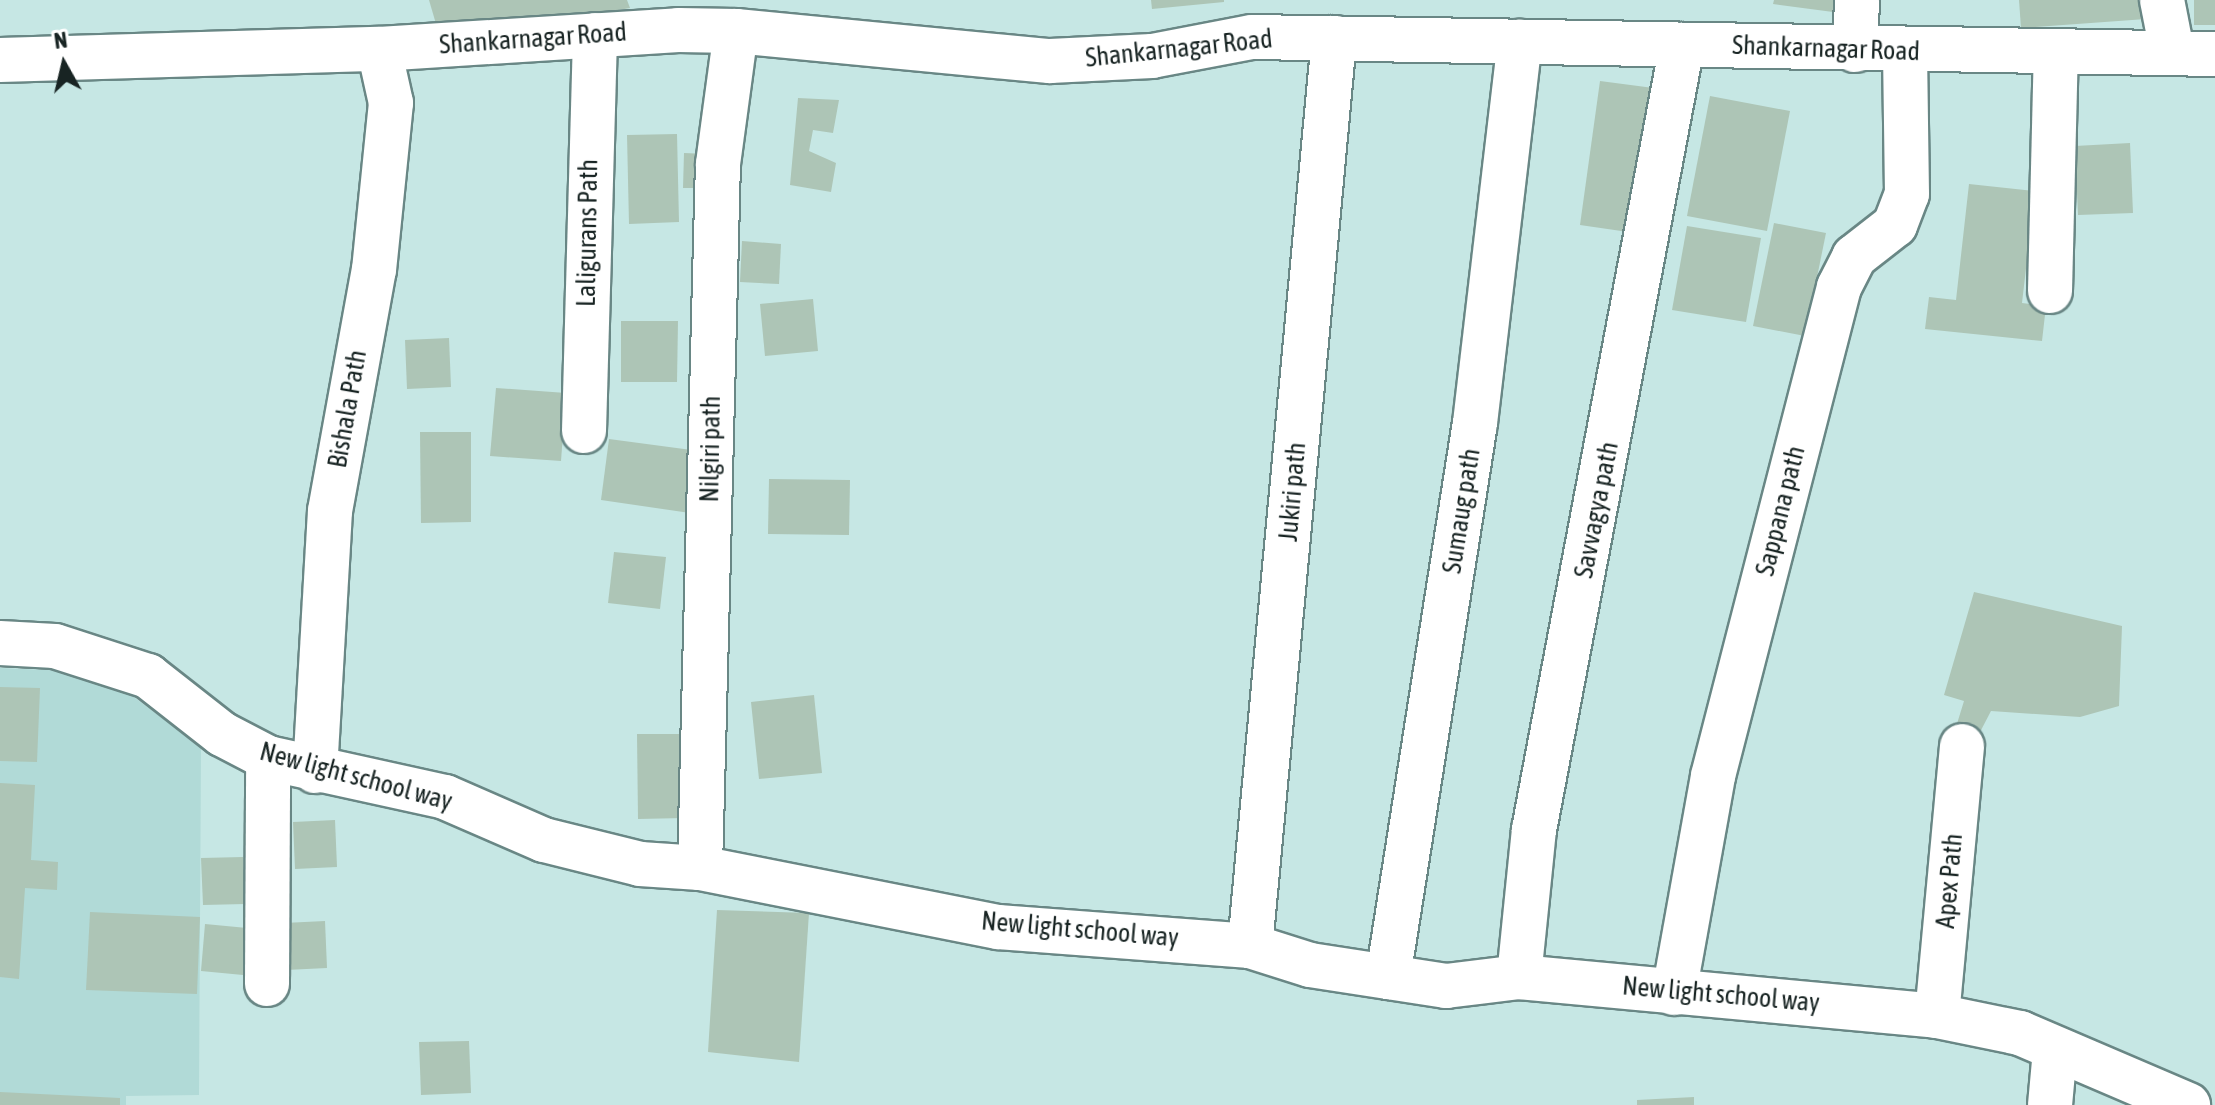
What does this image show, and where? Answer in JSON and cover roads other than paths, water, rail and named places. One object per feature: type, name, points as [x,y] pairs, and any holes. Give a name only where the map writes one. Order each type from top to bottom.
[{"type":"street","points":[[1855,50],[1857,0]]},
{"type":"street","points":[[2162,0],[2172,51]]},
{"type":"street","name":"Shankarnagar Road","points":[[0,60],[379,49],[595,35],[669,15],[736,31],[1050,61],[1152,56],[1252,37],[1905,51],[2172,51],[2215,54]]},
{"type":"street","name":"Nilgiri path","points":[[700,868],[718,164],[736,31]]},
{"type":"street","name":"Laligurans Path","points":[[584,431],[595,35]]},
{"type":"street","name":"Jukiri path","points":[[1250,946],[1334,38]]},
{"type":"street","name":"Sumaug path","points":[[1388,977],[1475,423],[1520,42]]},
{"type":"street","name":"Savvagya path","points":[[1519,977],[1534,830],[1682,45]]},
{"type":"street","name":"Bishala Path","points":[[315,771],[330,511],[374,270],[391,103],[379,49]]},
{"type":"street","name":"Sappana path","points":[[1674,993],[1713,776],[1839,287],[1854,257],[1895,225],[1907,194],[1905,51]]},
{"type":"street","points":[[2050,291],[2056,53]]},
{"type":"street","name":"New light school way","points":[[0,643],[55,646],[148,676],[222,734],[268,758],[315,771],[445,797],[544,840],[626,861],[700,868],[998,927],[1250,946],[1310,965],[1446,986],[1519,977],[1937,1016],[2020,1033],[2188,1105]]},
{"type":"street","name":"Apex Path","points":[[1937,1016],[1962,746]]},
{"type":"street","points":[[267,984],[268,758]]},
{"type":"street","points":[[2050,1105],[2055,1050]]}]
